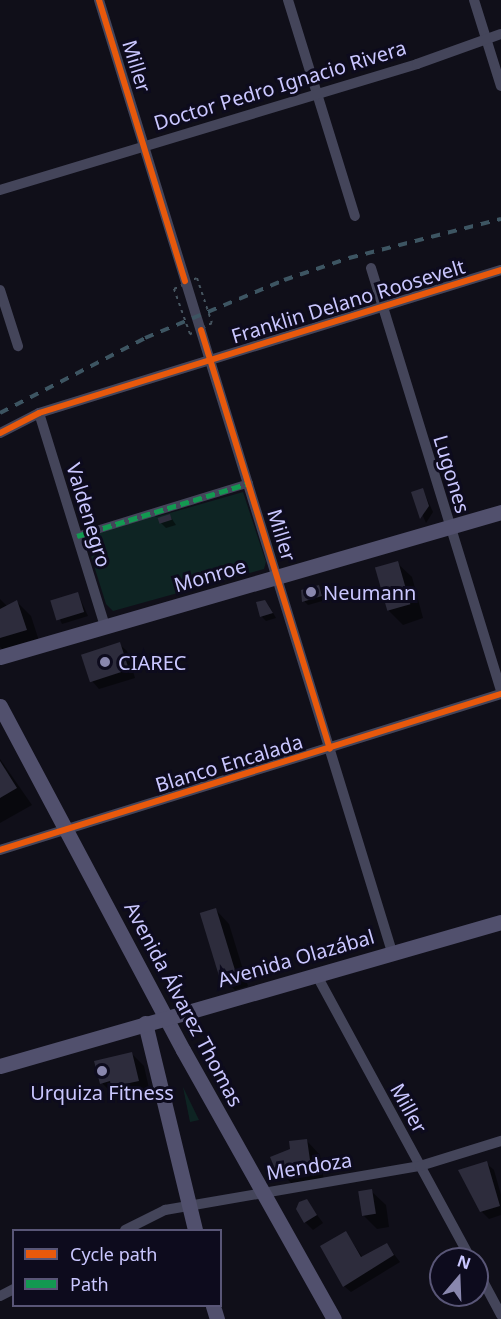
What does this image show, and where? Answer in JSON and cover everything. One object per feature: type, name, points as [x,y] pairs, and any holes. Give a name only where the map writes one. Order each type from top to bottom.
[{"type":"main road","name":"Monroe","points":[[0,657],[501,512]]},
{"type":"main road","name":"Avenida Álvarez Thomas","points":[[0,706],[261,1192],[334,1319]]},
{"type":"main road","name":"Avenida Olazábal","points":[[0,1066],[501,922]]},
{"type":"main road","points":[[146,1023],[195,1229]]},
{"type":"street","name":"Miller","points":[[99,0],[392,952]]},
{"type":"street","points":[[288,0],[355,216]]},
{"type":"street","points":[[474,0],[501,86]]},
{"type":"street","name":"Doctor Pedro Ignacio Rivera","points":[[0,190],[417,63],[501,34]]},
{"type":"street","name":"Lugones","points":[[371,268],[501,692]]},
{"type":"street","name":"Franklin Delano Roosevelt","points":[[0,433],[39,413],[501,270]]},
{"type":"street","points":[[0,290],[18,346]]},
{"type":"street","name":"Valdenegro","points":[[39,413],[105,626]]},
{"type":"street","points":[[77,536],[249,483]]},
{"type":"street","name":"Blanco Encalada","points":[[0,850],[330,749],[501,692]]},
{"type":"street","name":"Miller","points":[[316,974],[464,1247]]},
{"type":"street","name":"Mendoza","points":[[127,1229],[165,1210],[420,1166],[501,1141]]},
{"type":"street","points":[[489,1292],[501,1315]]},
{"type":"green space","points":[[243,492],[266,562],[264,569],[113,611],[106,604],[85,537],[154,512],[156,517]]},
{"type":"green space","points":[[183,1087],[199,1120],[190,1122]]},
{"type":"building","points":[[423,488],[429,506],[420,519],[411,492]]},
{"type":"building","points":[[170,514],[172,520],[159,524],[158,518]]},
{"type":"building","points":[[398,561],[410,604],[387,611],[375,568]]},
{"type":"building","name":"Neumann","points":[[319,585],[322,596],[302,602],[301,590]]},
{"type":"building","points":[[78,592],[84,612],[56,621],[50,600]]},
{"type":"building","points":[[17,600],[27,630],[0,638],[0,609]]},
{"type":"building","points":[[265,600],[273,613],[260,617],[256,602]]},
{"type":"building","name":"CIAREC","points":[[120,642],[129,670],[90,682],[81,655]]},
{"type":"building","points":[[0,761],[17,788],[0,798]]},
{"type":"building","points":[[216,908],[236,972],[219,977],[200,913]]},
{"type":"building","points":[[132,1052],[139,1081],[111,1087],[110,1081],[100,1084],[94,1061]]},
{"type":"building","points":[[307,1139],[311,1167],[275,1169],[270,1157],[290,1149],[289,1141]]},
{"type":"building","points":[[487,1161],[500,1206],[480,1212],[458,1170]]},
{"type":"building","points":[[372,1189],[376,1214],[362,1216],[358,1191]]},
{"type":"building","points":[[307,1199],[317,1215],[304,1223],[296,1209],[299,1202]]},
{"type":"building","points":[[346,1231],[361,1257],[387,1243],[394,1255],[343,1287],[320,1246]]},
{"type":"railway","points":[[0,413],[145,338],[284,280],[349,258],[501,219]]},
{"type":"marked path","points":[[77,536],[249,483]]},
{"type":"cycle path","points":[[99,0],[185,281]]},
{"type":"cycle path","points":[[0,433],[39,413],[501,270]]},
{"type":"cycle path","points":[[201,330],[330,749]]},
{"type":"cycle path","points":[[0,850],[501,694]]},
{"type":"place","name":"Neumann","points":[[311,592]]},
{"type":"place","name":"CIAREC","points":[[105,662]]},
{"type":"place","name":"Urquiza Fitness","points":[[102,1071]]}]
